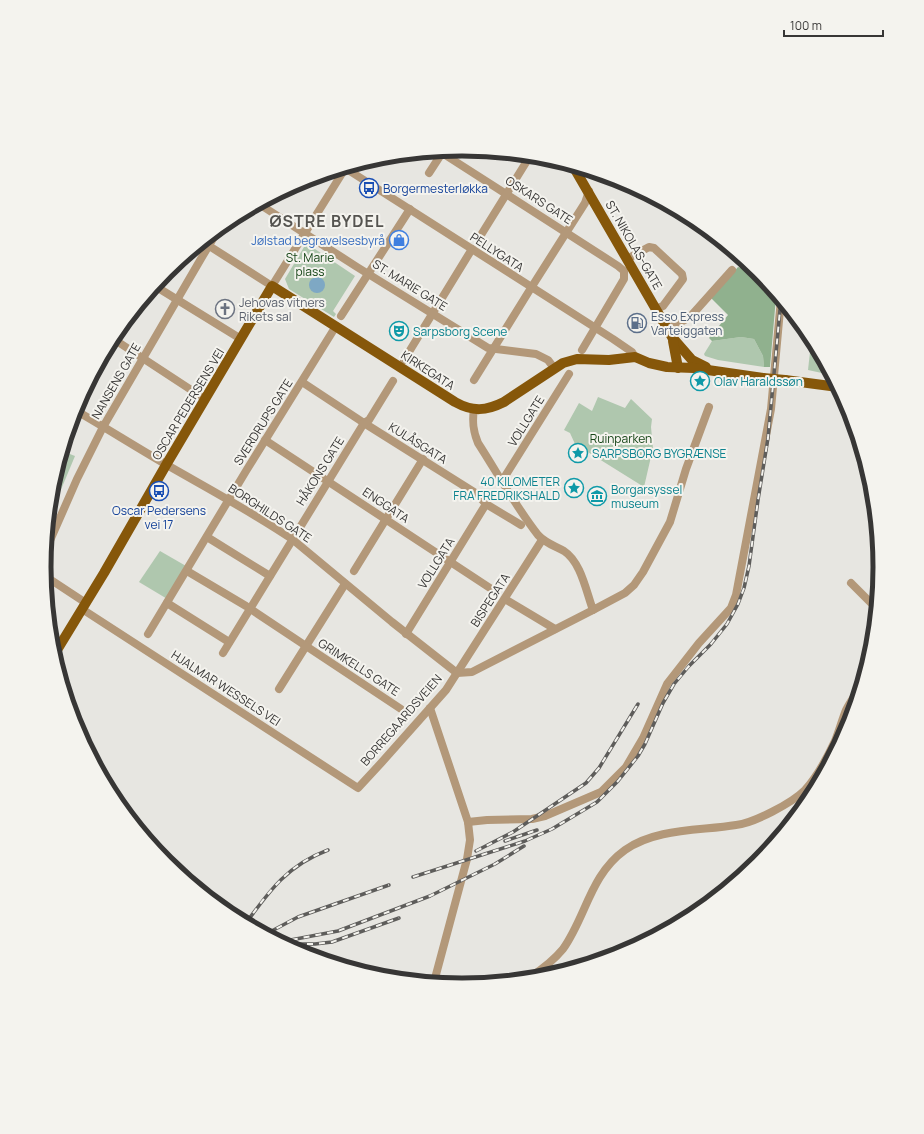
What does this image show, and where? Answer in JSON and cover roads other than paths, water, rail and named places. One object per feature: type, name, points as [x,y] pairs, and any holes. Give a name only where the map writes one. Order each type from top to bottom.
[{"type":"main road","name":"ST. NIKOLAS-GATE","points":[[577,173],[670,333],[692,360],[721,372]]},
{"type":"main road","name":"KIRKEGATA","points":[[272,286],[455,402],[474,409]]},
{"type":"main road","name":"OSCAR PEDERSENS VEI","points":[[59,647],[272,286]]},
{"type":"main road","name":"ST. NIKOLAS-GATE","points":[[670,333],[678,368]]},
{"type":"main road","points":[[474,409],[486,409],[504,402],[562,363],[576,359],[609,360],[634,357],[657,365],[678,368],[694,368],[832,386]]},
{"type":"main road","points":[[678,368],[694,373],[745,379],[763,378]]},
{"type":"main road","points":[[821,385],[833,390]]},
{"type":"street","name":"OSKARS GATE","points":[[450,156],[624,271],[624,279],[595,328]]},
{"type":"street","points":[[429,173],[440,157]]},
{"type":"street","points":[[481,235],[527,162]]},
{"type":"street","name":"PELLYGATA","points":[[351,171],[632,352],[634,357]]},
{"type":"street","name":"OSCAR PEDERSENS VEI","points":[[272,286],[342,174]]},
{"type":"street","points":[[474,380],[585,203],[589,191]]},
{"type":"street","name":"ST. MARIE GATE","points":[[264,207],[488,348],[494,350],[536,354],[548,360],[554,368]]},
{"type":"street","points":[[341,316],[410,210]]},
{"type":"street","name":"KIRKEGATA","points":[[207,245],[272,286]]},
{"type":"street","name":"NANSENS GATE","points":[[53,535],[77,479],[103,427],[177,299],[204,247]]},
{"type":"street","points":[[628,259],[649,247],[654,248],[682,274],[683,279],[663,306],[656,309]]},
{"type":"street","points":[[404,360],[472,249]]},
{"type":"street","points":[[670,333],[694,314],[732,270]]},
{"type":"street","points":[[160,289],[241,339]]},
{"type":"street","points":[[468,822],[532,819],[545,816],[601,792],[626,767],[643,738],[667,684],[699,643],[731,608],[736,595],[767,438],[771,409],[779,306]]},
{"type":"street","name":"SVERDRUPS GATE","points":[[148,634],[336,326]]},
{"type":"street","points":[[582,350],[595,328]]},
{"type":"street","points":[[118,342],[205,399]]},
{"type":"street","name":"VOLLGATE","points":[[502,481],[569,374]]},
{"type":"street","name":"HÅKONS GATE","points":[[223,653],[364,423],[369,420],[393,381]]},
{"type":"street","name":"KULÅSGATA","points":[[302,382],[477,494],[486,504],[521,525]]},
{"type":"street","name":"BORREGAARDSVEIEN","points":[[358,788],[446,690],[457,673],[472,672],[625,593],[634,585],[643,572],[670,522],[686,469],[709,407]]},
{"type":"street","points":[[474,409],[472,425],[474,435],[478,443],[528,522],[542,540],[564,552],[572,558],[578,566],[593,610]]},
{"type":"street","name":"BORGHILDS GATE","points":[[81,413],[229,500],[292,539],[406,634],[457,673]]},
{"type":"street","name":"ENGGATA","points":[[266,440],[492,590]]},
{"type":"street","points":[[354,571],[423,459]]},
{"type":"street","name":"VOLLGATA","points":[[406,634],[486,504]]},
{"type":"street","points":[[207,537],[270,576]]},
{"type":"street","name":"BISPEGATA","points":[[457,673],[542,540]]},
{"type":"street","points":[[187,571],[250,609],[306,646],[345,584]]},
{"type":"street","name":"HJALMAR WESSELS VEI","points":[[52,581],[84,606],[358,788]]},
{"type":"street","points":[[851,583],[871,603]]},
{"type":"street","points":[[505,599],[555,629]]},
{"type":"street","points":[[167,603],[229,642]]},
{"type":"street","name":"GRIMKELLS GATE","points":[[279,689],[306,646],[401,709]]},
{"type":"street","points":[[835,740],[849,704]]},
{"type":"street","points":[[430,708],[468,822],[470,840],[469,853],[435,977]]},
{"type":"street","points":[[540,970],[562,949],[574,931],[594,886],[608,866],[624,850],[639,842],[664,834],[738,825],[763,816],[783,806],[805,790],[820,768],[835,740]]},
{"type":"water","points":[[317,277],[324,282],[325,285],[320,292],[317,293],[310,288],[309,285],[314,278]]},
{"type":"railway","points":[[413,877],[525,841],[552,829],[597,802],[618,781],[638,756],[645,744],[663,703],[674,684],[689,666],[711,644],[727,624],[738,604],[744,588],[749,566],[768,438],[780,307]]},
{"type":"railway","points":[[476,851],[513,832],[586,783],[599,768],[638,704]]},
{"type":"railway","points":[[505,841],[537,830]]},
{"type":"railway","points":[[290,940],[338,931],[430,896],[495,864],[524,846]]},
{"type":"railway","points":[[249,919],[272,889],[291,871],[314,856],[328,850]]},
{"type":"railway","points":[[271,931],[298,917],[389,885]]},
{"type":"railway","points":[[298,944],[332,942],[399,918]]},
{"type":"place","name":"Borgermesterløkka","points":[[369,188]]},
{"type":"place","name":"Jølstad begravelsesbyrå","points":[[399,240]]},
{"type":"place","name":"Jehovas vitners Rikets sal","points":[[225,309]]},
{"type":"place","name":"Esso Express Varteiggaten","points":[[637,323]]},
{"type":"place","name":"Sarpsborg Scene","points":[[399,331]]},
{"type":"place","name":"Olav Haraldssøn","points":[[700,381]]},
{"type":"place","name":"SARPSBORG BYGRÆNSE","points":[[578,453]]},
{"type":"place","name":"40 KILOMETER FRA FREDRIKSHALD","points":[[574,488]]},
{"type":"place","name":"Oscar Pedersens vei 17","points":[[159,491]]},
{"type":"place","name":"Borgarsyssel museum","points":[[597,496]]},
{"type":"district","name":"ØSTRE BYDEL","points":[[327,221]]},
{"type":"park label","name":"St. Marie plass","points":[[310,264]]},
{"type":"park label","name":"Ruinparken","points":[[621,438]]}]
